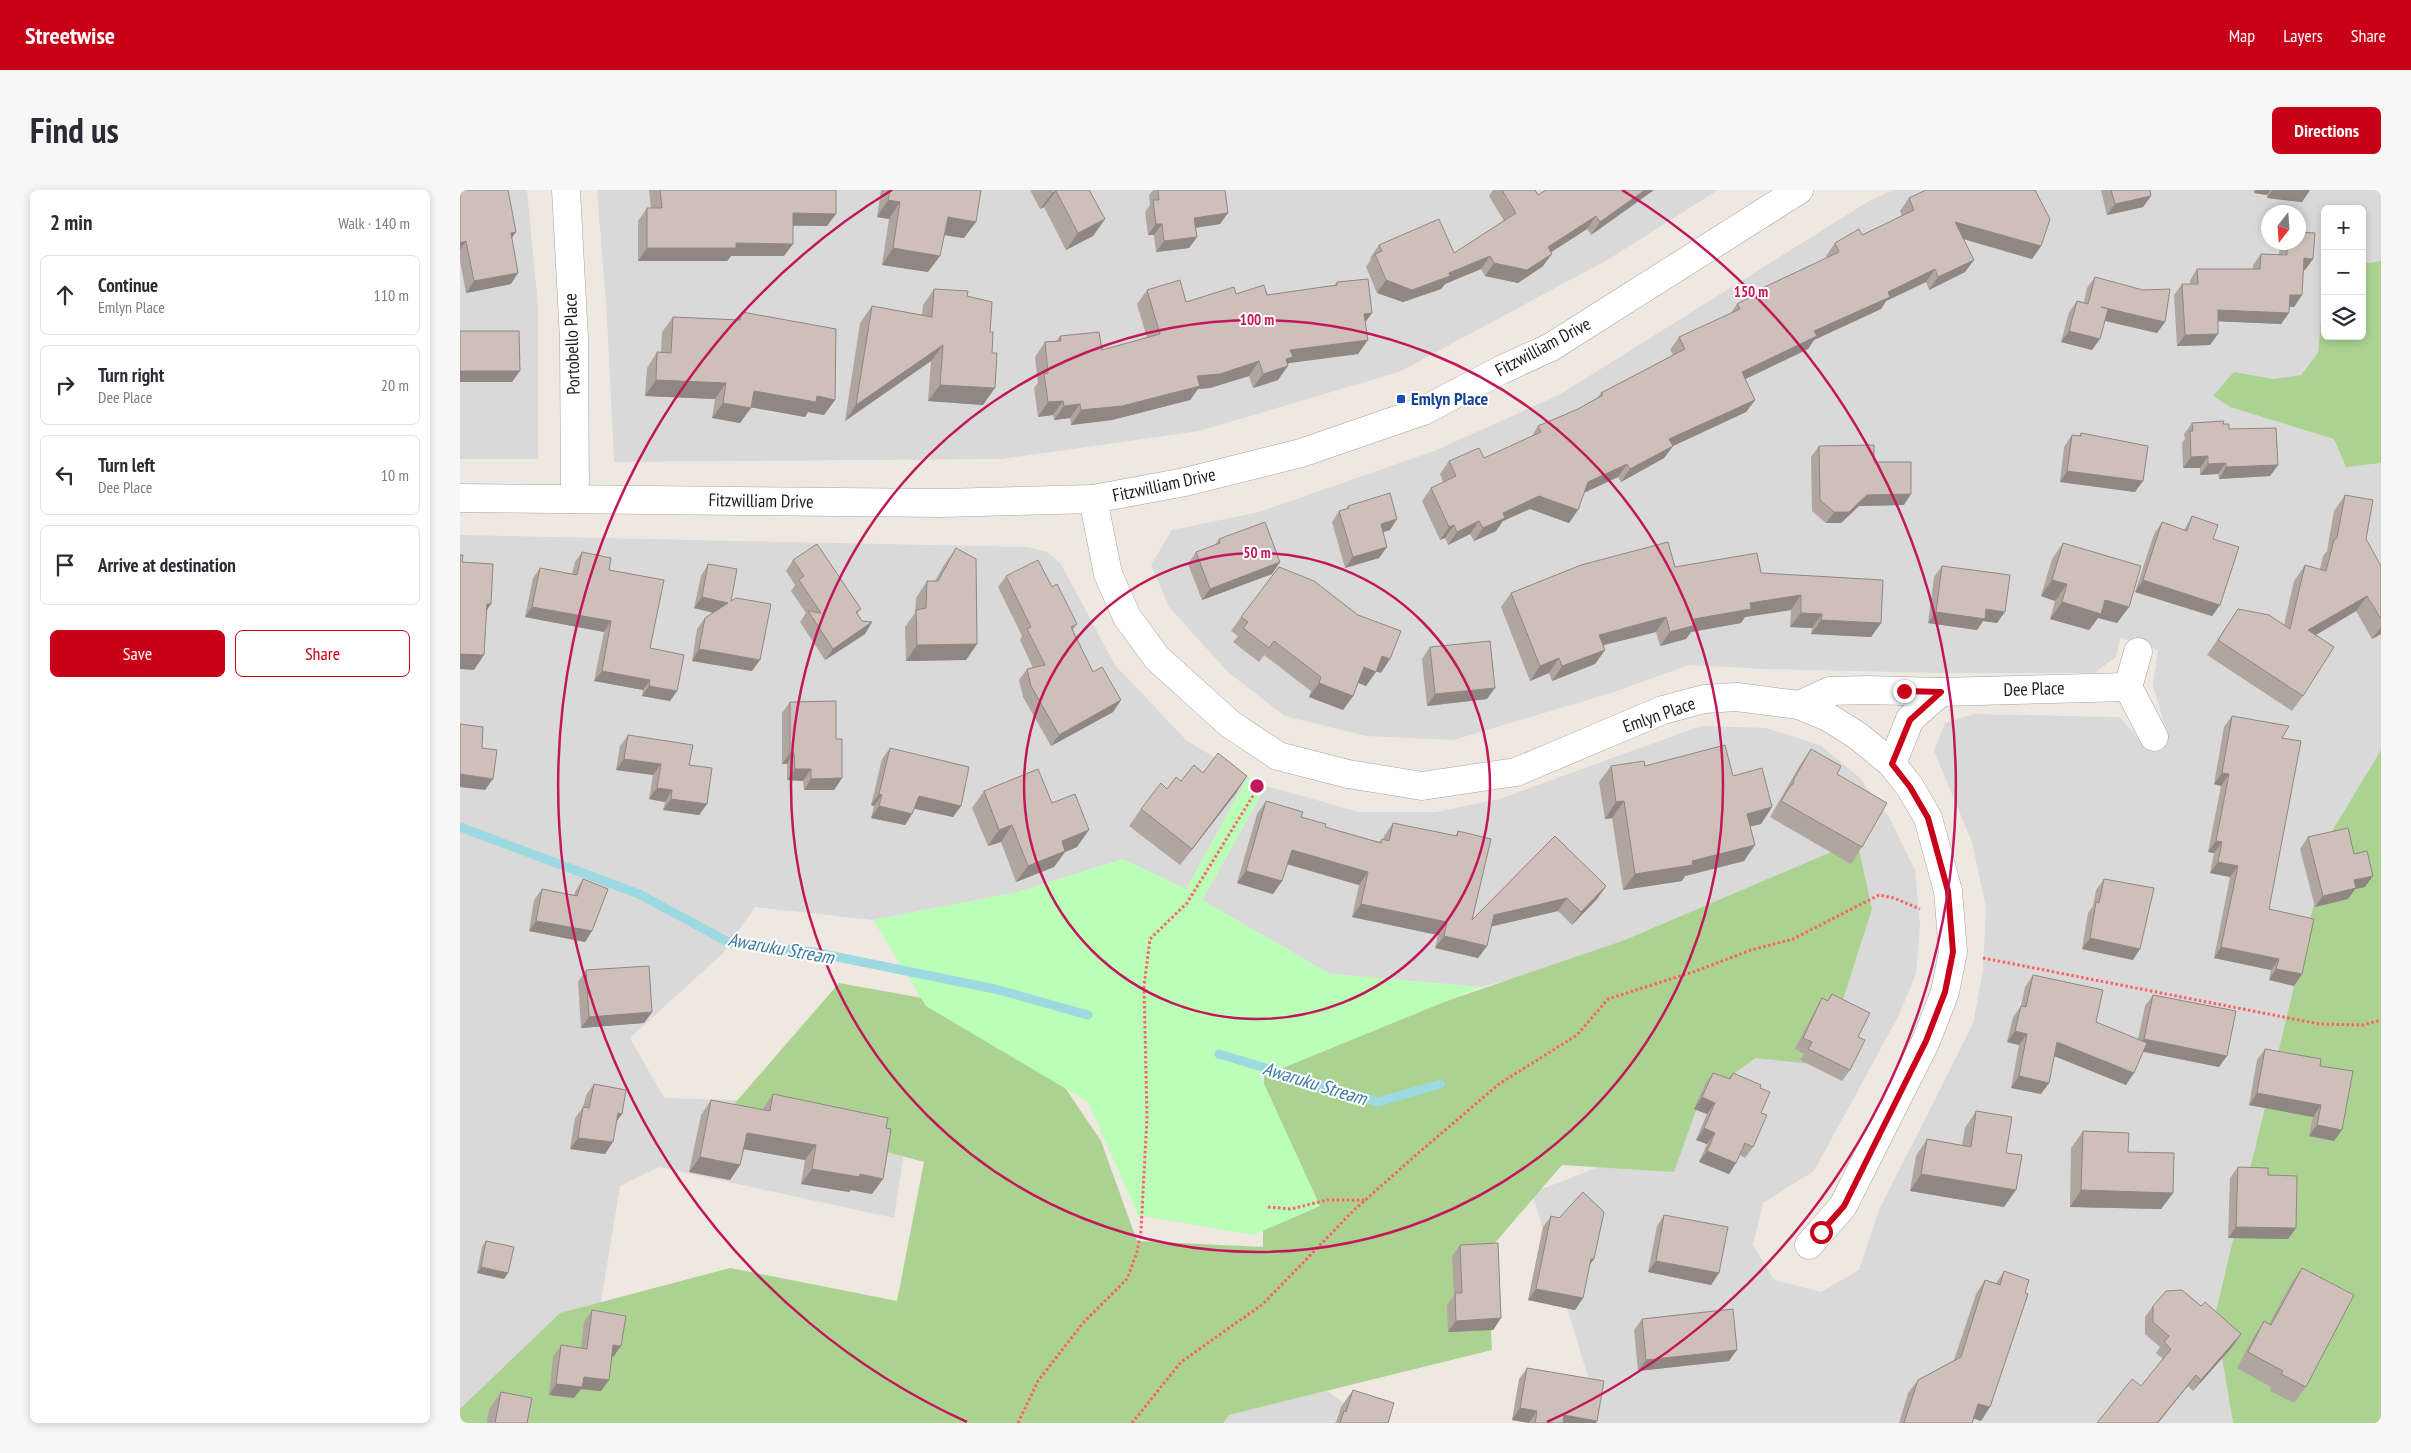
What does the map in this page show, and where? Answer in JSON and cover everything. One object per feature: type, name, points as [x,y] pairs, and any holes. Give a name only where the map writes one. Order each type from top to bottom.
[{"type":"street","name":"Portobello Place","points":[[566,190],[574,338],[575,499]]},
{"type":"street","name":"Fitzwilliam Drive","points":[[460,498],[942,503],[1093,500],[1186,482],[1301,453],[1423,411],[1501,370],[1550,347],[1799,190]]},
{"type":"street","name":"Emlyn Place","points":[[1093,500],[1108,574],[1127,617],[1157,658],[1230,724],[1278,756],[1348,774],[1422,786],[1516,772],[1663,710],[1704,699],[1737,697],[1799,705],[1828,717],[1858,736],[1892,764],[1910,787],[1928,818],[1948,891],[1953,952],[1945,992],[1926,1041],[1844,1206],[1809,1245]]},
{"type":"street","points":[[2138,652],[2128,687],[2154,737]]},
{"type":"street","name":"Dee Place","points":[[1799,705],[1830,691],[1941,692],[2128,687]]},
{"type":"street","points":[[1892,764],[1910,720],[1941,692]]},
{"type":"path","points":[[1018,1423],[1038,1381],[1083,1323],[1127,1279],[1141,1231],[1148,1117],[1144,986],[1150,938],[1187,903],[1244,810]]},
{"type":"path","points":[[1132,1423],[1181,1362],[1263,1304],[1366,1200],[1499,1084],[1577,1034],[1608,999],[1696,971],[1751,950],[1793,939],[1879,894],[1894,898]]},
{"type":"path","points":[[1953,952],[2311,1023],[2363,1025],[2381,1020]]},
{"type":"path","points":[[1268,1207],[1291,1209],[1327,1200],[1366,1200]]},
{"type":"shaded area","points":[[460,190],[527,190],[538,306],[538,459],[460,459]]},
{"type":"shaded area","points":[[597,190],[1718,190],[1609,259],[1399,372],[1199,431],[1001,459],[614,462],[607,316]]},
{"type":"shaded area","points":[[1893,190],[2381,190],[2381,1423],[1567,1423],[1597,1406],[1532,1193],[1601,1166],[1631,947],[1481,987],[1330,974],[1202,900],[1266,786],[1359,812],[1436,812],[1499,799],[1701,726],[1766,728],[1820,745],[1860,778],[1889,817],[1915,870],[1920,925],[1916,974],[1899,1015],[1814,1171],[1763,1203],[1753,1245],[1774,1280],[1821,1292],[1859,1270],[1879,1210],[1973,1024],[1983,970],[1986,908],[1972,842],[1934,751],[1945,723],[1973,714],[2120,717],[2145,747],[2168,737],[2153,685],[2158,650],[2120,638],[2116,657],[2094,673],[1939,673],[1764,669],[1689,665],[1611,693],[1453,740],[1366,736],[1285,716],[1229,673],[1169,607],[1151,565],[1172,530],[1259,512],[1434,451],[1559,395],[1869,201]]},
{"type":"shaded area","points":[[460,535],[1028,547],[1047,552],[1061,564],[1115,665],[1187,741],[1248,777],[1186,890],[1123,859],[1018,892],[873,920],[755,907],[723,953],[630,1038],[664,1098],[766,1101],[905,1146],[894,1218],[659,1167],[620,1186],[598,1320],[460,1423]]},
{"type":"shaded area","points":[[1287,1364],[1374,1423],[1192,1423]]},
{"type":"green space","points":[[2381,261],[2381,463],[2346,467],[2334,439],[2230,407],[2213,396],[2234,372],[2273,379],[2301,375],[2318,353],[2321,323],[2321,340],[2366,340],[2366,263]]},
{"type":"green space","points":[[2381,750],[2381,1423],[2233,1423],[2215,1315],[2331,833]]},
{"type":"green space","points":[[1248,777],[1266,786],[1202,900],[1330,974],[1481,987],[1261,1077],[1320,1206],[1253,1235],[1138,1215],[1088,1102],[926,1006],[873,920],[1018,892],[1123,859],[1186,889]]},
{"type":"green space","points":[[1857,841],[1872,909],[1822,1065],[1755,1058],[1700,1099],[1674,1172],[1562,1165],[1487,1252],[1492,1350],[1229,1415],[1223,1423],[460,1423],[460,1409],[560,1313],[730,1268],[897,1301],[924,1162],[729,1110],[839,983],[1016,1015],[1101,1141],[1137,1241],[1263,1247],[1264,1067],[1435,1005],[1625,940]]},
{"type":"building","points":[[460,190],[508,190],[516,232],[511,233],[518,273],[474,281],[466,241],[460,243]]},
{"type":"building","points":[[660,190],[836,190],[836,214],[793,213],[793,244],[736,243],[736,248],[647,248],[647,208],[662,208]]},
{"type":"building","points":[[890,190],[981,190],[976,222],[948,217],[940,256],[893,248],[900,202],[888,200]]},
{"type":"building","points":[[1050,190],[1089,190],[1105,219],[1078,233],[1056,191],[1052,193]]},
{"type":"building","points":[[1158,190],[1225,190],[1228,213],[1194,218],[1197,237],[1164,241],[1162,224],[1156,224],[1153,200],[1159,200]]},
{"type":"building","points":[[1502,190],[1535,190],[1538,195],[1546,190],[1645,190],[1600,222],[1596,216],[1548,247],[1552,254],[1527,270],[1494,263],[1490,256],[1449,273],[1450,276],[1412,290],[1386,280],[1375,254],[1382,251],[1379,245],[1439,219],[1454,253],[1516,213]]},
{"type":"building","points":[[1926,190],[2035,190],[2050,219],[2041,246],[1955,222],[1974,260],[1938,277],[1935,269],[1888,292],[1890,297],[1814,331],[1817,336],[1742,372],[1755,400],[1669,439],[1673,446],[1630,469],[1627,464],[1588,482],[1578,510],[1539,496],[1503,513],[1505,518],[1483,528],[1479,521],[1457,532],[1454,525],[1449,527],[1431,488],[1456,476],[1449,461],[1479,448],[1484,458],[1541,432],[1538,426],[1578,409],[1603,395],[1601,393],[1685,349],[1679,337],[1740,309],[1737,304],[1755,295],[1754,292],[1839,252],[1835,243],[1859,229],[1862,235],[1914,210],[1909,198]]},
{"type":"building","points":[[2111,190],[2150,190],[2151,196],[2115,204]]},
{"type":"building","points":[[2306,232],[2315,233],[2313,259],[2304,258],[2302,295],[2290,295],[2289,313],[2218,310],[2218,334],[2185,335],[2182,284],[2198,284],[2197,269],[2260,269],[2261,254],[2287,255],[2287,250],[2306,250]]},
{"type":"building","points":[[2095,277],[2143,290],[2170,289],[2165,322],[2101,307],[2108,309],[2100,339],[2069,331],[2077,301],[2088,304]]},
{"type":"building","points":[[1368,279],[1372,313],[1364,314],[1368,340],[1290,350],[1293,357],[1286,359],[1288,366],[1263,374],[1259,361],[1220,374],[1197,376],[1200,386],[1122,406],[1081,410],[1080,404],[1064,406],[1063,401],[1048,402],[1044,374],[1048,373],[1045,342],[1061,341],[1060,336],[1099,332],[1102,350],[1160,334],[1147,290],[1180,280],[1186,302],[1234,287],[1236,294],[1264,285],[1267,295],[1337,285],[1337,282]]},
{"type":"building","points":[[934,289],[968,291],[967,296],[992,302],[990,332],[993,332],[992,353],[997,353],[995,388],[940,385],[943,345],[856,405],[872,306],[932,317]]},
{"type":"building","points":[[742,312],[836,329],[835,400],[817,396],[816,402],[754,391],[751,408],[723,403],[726,383],[656,380],[657,352],[671,353],[673,317],[740,320]]},
{"type":"building","points":[[460,331],[519,331],[520,371],[460,371]]},
{"type":"building","points":[[2224,421],[2223,424],[2229,424],[2229,429],[2276,428],[2278,465],[2226,467],[2226,463],[2208,464],[2208,456],[2191,457],[2190,431],[2193,431],[2192,423]]},
{"type":"building","points":[[2081,433],[2148,446],[2143,481],[2067,471],[2072,435],[2081,436]]},
{"type":"building","points":[[1874,445],[1874,462],[1911,462],[1911,494],[1867,495],[1849,512],[1834,512],[1820,500],[1819,446]]},
{"type":"building","points":[[1390,493],[1397,519],[1381,524],[1387,547],[1353,557],[1339,511],[1349,508],[1348,506]]},
{"type":"building","points":[[2345,495],[2373,500],[2366,539],[2381,566],[2381,619],[2367,596],[2308,630],[2334,647],[2303,696],[2218,640],[2238,609],[2269,615],[2290,629],[2305,565],[2326,571],[2334,540],[2337,538]]},
{"type":"building","points":[[2192,516],[2218,525],[2213,539],[2239,547],[2220,605],[2143,580],[2162,522],[2187,531]]},
{"type":"building","points":[[1265,522],[1280,562],[1210,589],[1196,552],[1220,543],[1219,539]]},
{"type":"building","points":[[1668,542],[1675,567],[1757,553],[1761,573],[1883,580],[1881,623],[1821,620],[1822,614],[1801,613],[1801,595],[1750,603],[1751,609],[1694,619],[1696,625],[1670,632],[1666,617],[1599,635],[1605,650],[1562,666],[1559,658],[1540,666],[1511,593],[1581,565]]},
{"type":"building","points":[[2063,543],[2141,566],[2129,607],[2105,600],[2101,614],[2062,602],[2067,584],[2052,580]]},
{"type":"building","points":[[817,544],[861,609],[856,612],[862,621],[872,622],[833,649],[808,611],[821,613],[799,580],[804,576],[793,560]]},
{"type":"building","points":[[956,548],[976,559],[977,644],[917,645],[916,610],[926,608],[927,581],[938,581]]},
{"type":"building","points":[[582,552],[611,558],[609,570],[664,580],[650,648],[684,655],[677,691],[649,686],[650,680],[602,671],[611,621],[532,607],[540,568],[577,575]]},
{"type":"building","points":[[460,555],[463,555],[462,562],[493,564],[491,604],[487,604],[484,655],[460,654]]},
{"type":"building","points":[[1038,560],[1052,587],[1057,584],[1077,624],[1071,627],[1093,672],[1102,667],[1121,700],[1059,735],[1031,686],[1027,669],[1045,665],[1027,629],[1031,627],[1006,576]]},
{"type":"building","points":[[708,564],[737,569],[731,601],[736,598],[771,604],[760,660],[699,649],[705,618],[728,603],[702,597]]},
{"type":"building","points":[[1942,566],[2010,575],[2005,612],[1986,609],[1985,619],[1936,612]]},
{"type":"building","points":[[1279,567],[1314,581],[1358,615],[1401,631],[1390,659],[1382,656],[1376,672],[1364,667],[1353,696],[1319,683],[1321,677],[1274,641],[1269,648],[1243,628],[1248,622],[1241,617]]},
{"type":"building","points":[[1490,641],[1495,688],[1435,694],[1430,647]]},
{"type":"building","points":[[836,701],[836,739],[842,739],[842,778],[811,779],[811,769],[795,769],[794,753],[790,753],[790,702]]},
{"type":"building","points":[[2232,716],[2289,726],[2282,738],[2301,741],[2269,909],[2314,919],[2302,974],[2276,969],[2279,959],[2221,947],[2238,866],[2218,862],[2222,842],[2216,841],[2229,774],[2222,773]]},
{"type":"building","points":[[460,724],[483,727],[482,748],[497,750],[493,779],[460,774]]},
{"type":"building","points":[[628,735],[693,745],[689,765],[712,768],[707,804],[671,799],[672,790],[657,788],[661,764],[624,759]]},
{"type":"building","points":[[1725,745],[1733,776],[1762,768],[1772,807],[1747,814],[1755,845],[1692,861],[1693,865],[1635,874],[1624,801],[1616,802],[1611,766],[1644,761],[1645,766]]},
{"type":"building","points":[[890,748],[969,767],[961,806],[919,796],[912,814],[879,806],[882,795],[879,794]]},
{"type":"building","points":[[1811,749],[1841,766],[1837,774],[1887,803],[1862,847],[1781,801],[1793,784]]},
{"type":"building","points":[[1218,753],[1247,776],[1192,849],[1141,809],[1161,783],[1167,789],[1176,777],[1181,781],[1194,765],[1203,773]]},
{"type":"building","points":[[1038,769],[1052,803],[1075,794],[1089,830],[1062,841],[1065,851],[1028,866],[1012,825],[999,830],[984,791]]},
{"type":"building","points":[[1266,801],[1303,812],[1301,817],[1326,824],[1325,827],[1381,843],[1382,839],[1389,841],[1393,823],[1457,836],[1458,831],[1491,839],[1472,920],[1555,836],[1606,886],[1581,912],[1567,898],[1494,915],[1487,946],[1444,936],[1447,922],[1361,904],[1368,872],[1292,850],[1282,881],[1246,871]]},
{"type":"building","points":[[2348,828],[2354,854],[2367,851],[2373,876],[2354,880],[2356,888],[2323,896],[2308,837]]},
{"type":"building","points":[[583,879],[608,889],[592,931],[536,921],[542,889],[577,896]]},
{"type":"building","points":[[2104,879],[2154,888],[2140,949],[2090,938],[2096,902],[2099,903]]},
{"type":"building","points":[[649,966],[652,1012],[589,1017],[586,970]]},
{"type":"building","points":[[2033,975],[2103,990],[2096,1022],[2147,1043],[2134,1073],[2057,1042],[2049,1083],[2019,1076],[2027,1034],[2015,1031],[2021,1006],[2026,1007]]},
{"type":"building","points":[[1832,994],[1870,1013],[1858,1037],[1865,1040],[1850,1070],[1808,1049],[1812,1042],[1803,1038],[1822,998],[1828,1001]]},
{"type":"building","points":[[2153,995],[2236,1011],[2227,1056],[2144,1039]]},
{"type":"building","points":[[2265,1049],[2321,1059],[2320,1066],[2353,1071],[2342,1130],[2317,1125],[2321,1105],[2257,1093]]},
{"type":"building","points":[[1713,1073],[1730,1079],[1733,1073],[1761,1085],[1760,1088],[1770,1092],[1761,1113],[1767,1115],[1753,1147],[1745,1143],[1736,1163],[1707,1151],[1715,1133],[1704,1128],[1715,1103],[1702,1097]]},
{"type":"building","points":[[594,1084],[626,1090],[622,1114],[618,1113],[613,1142],[578,1138],[583,1107],[589,1108]]},
{"type":"building","points":[[773,1094],[888,1118],[886,1128],[891,1129],[883,1179],[860,1174],[859,1177],[812,1169],[816,1145],[747,1133],[740,1165],[700,1157],[711,1100],[770,1111]]},
{"type":"building","points":[[1976,1111],[2012,1117],[2006,1153],[2022,1155],[2016,1190],[1921,1174],[1927,1139],[1971,1147]]},
{"type":"building","points":[[2083,1131],[2129,1133],[2128,1152],[2174,1153],[2173,1193],[2081,1190]]},
{"type":"building","points":[[2238,1167],[2268,1168],[2268,1175],[2297,1176],[2296,1228],[2236,1227]]},
{"type":"building","points":[[1583,1192],[1604,1212],[1583,1298],[1536,1289],[1551,1216],[1559,1218]]},
{"type":"building","points":[[1664,1215],[1728,1227],[1719,1273],[1656,1261]]},
{"type":"building","points":[[486,1241],[514,1247],[508,1273],[481,1267]]},
{"type":"building","points":[[1498,1243],[1501,1318],[1456,1321],[1455,1293],[1462,1293],[1460,1245]]},
{"type":"building","points":[[2302,1268],[2354,1295],[2306,1387],[2281,1374],[2283,1371],[2248,1352],[2264,1321],[2271,1325]]},
{"type":"building","points":[[2004,1271],[2029,1280],[2025,1293],[2028,1294],[1990,1407],[1978,1404],[1972,1423],[1904,1423],[1918,1380],[1961,1357],[1985,1280],[2000,1285]]},
{"type":"building","points":[[2182,1290],[2201,1306],[2205,1302],[2241,1334],[2201,1380],[2196,1375],[2157,1423],[2097,1423],[2132,1379],[2141,1386],[2171,1349],[2164,1342],[2169,1336],[2153,1322],[2153,1306],[2166,1291]]},
{"type":"building","points":[[1733,1309],[1737,1350],[1646,1360],[1642,1319]]},
{"type":"building","points":[[592,1310],[626,1316],[621,1346],[613,1345],[609,1380],[584,1377],[582,1387],[556,1384],[561,1345],[587,1349]]},
{"type":"building","points":[[1527,1368],[1604,1381],[1597,1421],[1564,1415],[1563,1423],[1535,1423],[1537,1411],[1520,1408]]},
{"type":"building","points":[[1353,1390],[1394,1403],[1388,1423],[1340,1423],[1344,1411],[1346,1412]]},
{"type":"building","points":[[501,1392],[532,1398],[527,1423],[495,1423]]},
{"type":"waterway","name":"Awaruku Stream","points":[[460,827],[639,894],[730,943],[813,952],[995,989],[1088,1015]]},
{"type":"waterway","name":"Awaruku Stream","points":[[1219,1054],[1378,1102],[1440,1084]]},
{"type":"place","name":"Emlyn Place","points":[[1401,399]]},
{"type":"route","points":[[1821,1232],[1844,1206],[1926,1041],[1945,992],[1953,952],[1948,891],[1940,855],[1928,818],[1910,787],[1892,764],[1910,720],[1941,692],[1904,691]]}]
